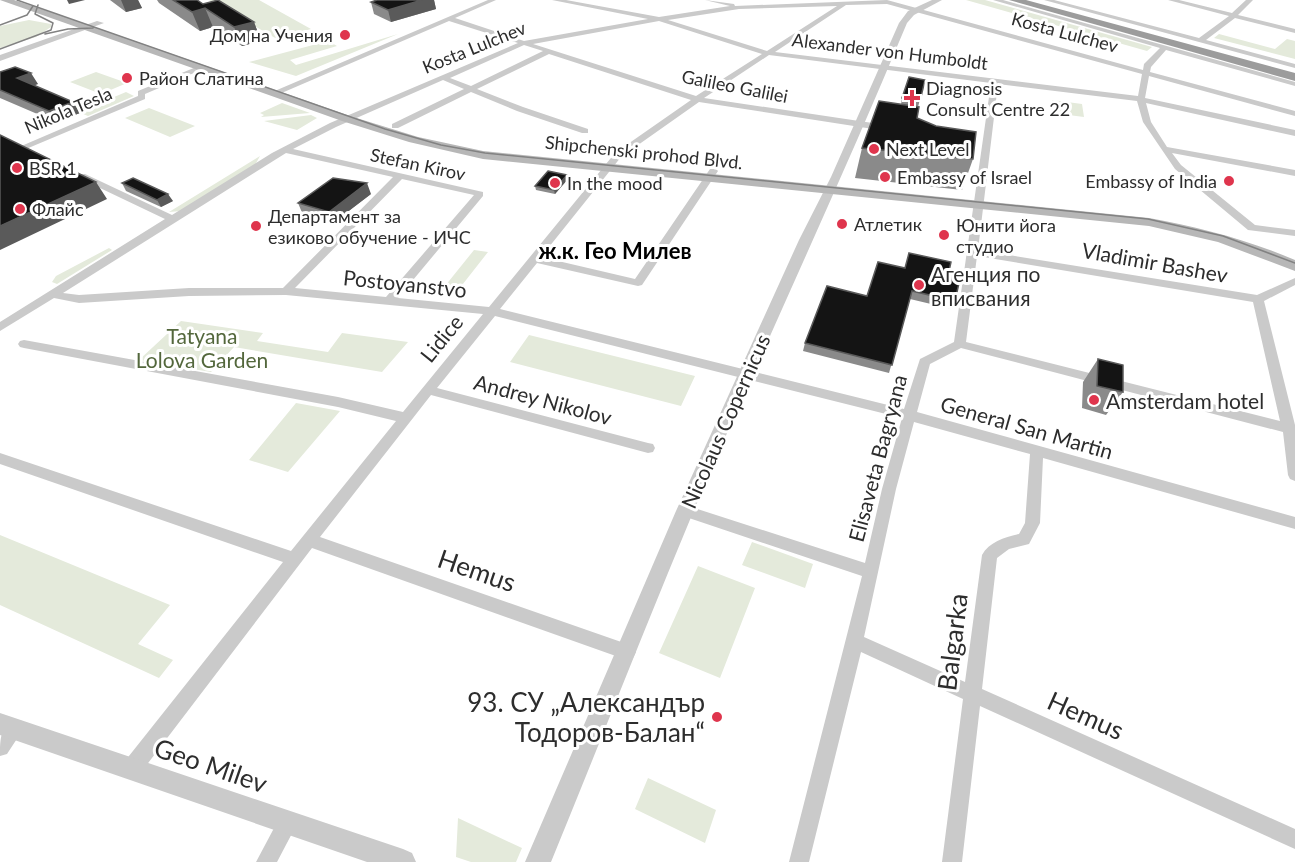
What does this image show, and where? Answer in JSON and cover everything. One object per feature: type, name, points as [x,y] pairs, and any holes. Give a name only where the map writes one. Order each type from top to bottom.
[{"type":"highway","points":[[1014,0],[1295,77]]},
{"type":"highway","points":[[1032,0],[1295,72]]},
{"type":"highway","points":[[1089,20],[1165,47]]},
{"type":"main road","name":"Shipchenski prohod Blvd.","points":[[4,0],[95,25],[445,141],[611,164],[1149,222],[1251,238],[1295,257]]},
{"type":"main road","name":"Shipchenski prohod Blvd.","points":[[31,0],[274,93],[346,119],[437,147],[483,155],[611,164]]},
{"type":"main road","name":"Shipchenski prohod Blvd.","points":[[1251,238],[1295,266]]},
{"type":"street","points":[[274,93],[493,0]]},
{"type":"street","name":"Alexander von Humboldt","points":[[555,0],[659,19],[767,52],[1141,99],[1295,133]]},
{"type":"street","points":[[708,0],[739,7]]},
{"type":"street","points":[[760,0],[766,6]]},
{"type":"street","points":[[908,0],[919,4]]},
{"type":"street","name":"Nicolaus Copernicus","points":[[538,862],[685,511],[906,16],[919,4],[934,0]]},
{"type":"street","points":[[996,0],[1295,84]]},
{"type":"street","points":[[1047,0],[1295,66]]},
{"type":"street","points":[[1171,0],[1295,31]]},
{"type":"street","points":[[1200,41],[1250,0]]},
{"type":"street","name":"Kosta Lulchev","points":[[0,327],[284,150],[346,119],[524,43],[659,19],[739,7],[887,2],[919,4],[1146,73],[1295,114]]},
{"type":"street","name":"Lidice","points":[[132,768],[405,418],[611,164],[639,138],[767,52],[846,3]]},
{"type":"street","name":"Galileo Galilei","points":[[450,19],[697,99],[895,129]]},
{"type":"street","points":[[0,58],[95,25]]},
{"type":"street","points":[[1165,47],[1149,62],[1141,99],[1148,122],[1164,149],[1178,167],[1251,238],[1295,232]]},
{"type":"street","points":[[395,126],[549,51]]},
{"type":"street","points":[[33,152],[23,147],[142,97],[141,93],[204,67]]},
{"type":"street","points":[[444,78],[585,131]]},
{"type":"street","points":[[995,80],[981,142],[980,203],[960,344],[1292,429]]},
{"type":"street","points":[[1164,149],[1295,173]]},
{"type":"street","name":"Stefan Kirov","points":[[284,150],[480,194],[390,300]]},
{"type":"street","points":[[76,172],[172,219]]},
{"type":"street","points":[[534,259],[638,283],[711,175]]},
{"type":"street","points":[[286,291],[399,177]]},
{"type":"street","name":"Vladimir Bashev","points":[[973,252],[1258,299]]},
{"type":"street","points":[[1295,281],[1258,299],[1292,429],[1295,475]]},
{"type":"street","name":"Postoyanstvo","points":[[51,294],[80,298],[189,292],[286,291],[491,311],[747,373]]},
{"type":"street","points":[[24,344],[326,400],[405,418]]},
{"type":"street","name":"Elisaveta Bagryana","points":[[800,862],[855,641],[869,571],[908,415],[924,362],[960,344]]},
{"type":"street","name":"General San Martin","points":[[747,373],[908,415],[1295,524]]},
{"type":"street","name":"Andrey Nikolov","points":[[428,390],[648,448]]},
{"type":"street","name":"Balgarka","points":[[952,862],[990,555],[1005,544],[1024,539],[1032,523],[1037,452]]},
{"type":"street","points":[[0,458],[294,559]]},
{"type":"street","points":[[685,511],[869,571]]},
{"type":"street","name":"Hemus","points":[[309,540],[627,652]]},
{"type":"street","name":"Hemus","points":[[855,641],[1295,839]]},
{"type":"street","points":[[0,747],[8,726]]},
{"type":"street","name":"Geo Milev","points":[[8,726],[403,862]]},
{"type":"street","points":[[266,862],[288,822]]},
{"type":"green space","points":[[209,0],[259,0],[311,29],[277,39]]},
{"type":"green space","points":[[966,0],[985,0],[1152,47],[1147,51]]},
{"type":"green space","points":[[29,20],[51,24],[51,27],[36,37],[0,48],[0,26]]},
{"type":"green space","points":[[398,34],[296,76],[249,62],[328,41],[337,46],[290,60],[296,65]]},
{"type":"green space","points":[[1219,34],[1275,49],[1287,39],[1295,41],[1295,59],[1214,38]]},
{"type":"green space","points":[[96,72],[127,83],[101,94],[70,82]]},
{"type":"green space","points":[[126,92],[134,96],[88,116],[69,108],[79,104],[88,108]]},
{"type":"green space","points":[[1052,100],[1082,104],[1084,117],[1053,113]]},
{"type":"green space","points":[[282,103],[310,113],[261,117],[264,115],[260,113]]},
{"type":"green space","points":[[149,108],[195,126],[170,137],[125,118]]},
{"type":"green space","points":[[311,115],[317,118],[297,130],[264,121]]},
{"type":"green space","points":[[260,156],[255,165],[181,211],[169,212]]},
{"type":"green space","points":[[109,248],[112,250],[57,284],[52,282],[56,276]]},
{"type":"green space","points":[[474,250],[488,252],[459,289],[445,286]]},
{"type":"green space","name":"Tatyana Lolova Garden","points":[[181,321],[263,333],[257,341],[328,352],[342,333],[408,342],[382,372],[234,347],[211,372],[139,360]]},
{"type":"green space","points":[[529,335],[695,376],[681,406],[510,362]]},
{"type":"green space","points":[[296,403],[340,411],[288,472],[249,460]]},
{"type":"green space","points":[[0,535],[170,605],[138,644],[173,660],[159,678],[0,605]]},
{"type":"green space","points":[[752,542],[813,564],[805,588],[742,565]]},
{"type":"green space","points":[[698,566],[755,588],[720,678],[659,653]]},
{"type":"green space","points":[[648,778],[716,810],[705,843],[635,809]]},
{"type":"green space","points":[[458,818],[522,848],[516,862],[471,862],[456,857]]},
{"type":"building","points":[[173,0],[197,0],[203,4],[218,0],[254,22],[234,27],[205,8],[192,12]]},
{"type":"building","points":[[422,0],[388,10],[371,2]]},
{"type":"building","points":[[15,67],[31,73],[17,78],[73,102],[49,111],[0,90],[0,72]]},
{"type":"building","points":[[909,77],[925,80],[920,101],[902,98]]},
{"type":"building","points":[[879,101],[919,107],[917,118],[936,126],[976,132],[973,159],[862,148]]},
{"type":"building","points":[[0,135],[96,182],[0,226]]},
{"type":"building","points":[[548,171],[567,175],[554,190],[535,186]]},
{"type":"building","points":[[133,178],[168,194],[157,200],[122,183]]},
{"type":"building","points":[[333,178],[367,183],[329,212],[298,203]]},
{"type":"building","points":[[909,253],[951,262],[949,271],[961,274],[955,301],[912,291],[892,365],[805,343],[827,286],[867,296],[878,262],[905,268]]},
{"type":"building","points":[[1098,359],[1123,365],[1123,392],[1097,386]]},
{"type":"tram line","points":[[17,0],[37,7]]},
{"type":"tram line","points":[[0,25],[27,15],[33,6]]},
{"type":"tram line","points":[[0,49],[51,30],[53,23],[35,14],[37,7]]},
{"type":"tram line","points":[[37,7],[385,129],[441,145],[485,153],[1148,219],[1223,236],[1295,263]]},
{"type":"tram line","points":[[45,34],[68,29],[93,28]]},
{"type":"place","name":"Дом на Учения","points":[[345,35]]},
{"type":"place","name":"Район Слатина","points":[[127,78]]},
{"type":"place","name":"Diagnosis Consult Centre 22","points":[[912,98]]},
{"type":"place","name":"Next Level","points":[[874,149]]},
{"type":"place","name":"BSR 1","points":[[17,168]]},
{"type":"place","name":"Embassy of Israel","points":[[885,177]]},
{"type":"place","name":"Embassy of India","points":[[1229,181]]},
{"type":"place","name":"In the mood","points":[[555,183]]},
{"type":"place","name":"Флайс","points":[[20,209]]},
{"type":"place","name":"Атлетик","points":[[842,224]]},
{"type":"place","name":"Департамент за езиково обучение - ИЧС","points":[[256,226]]},
{"type":"place","name":"Юнити йога студио","points":[[944,235]]},
{"type":"place","name":"Агенция по вписвания","points":[[919,285]]},
{"type":"place","name":"Amsterdam hotel","points":[[1094,400]]},
{"type":"place","name":"93. СУ „Александър Тодоров-Балан“","points":[[717,717]]},
{"type":"district","name":"ж.к. Гео Милев","points":[[615,250]]}]
